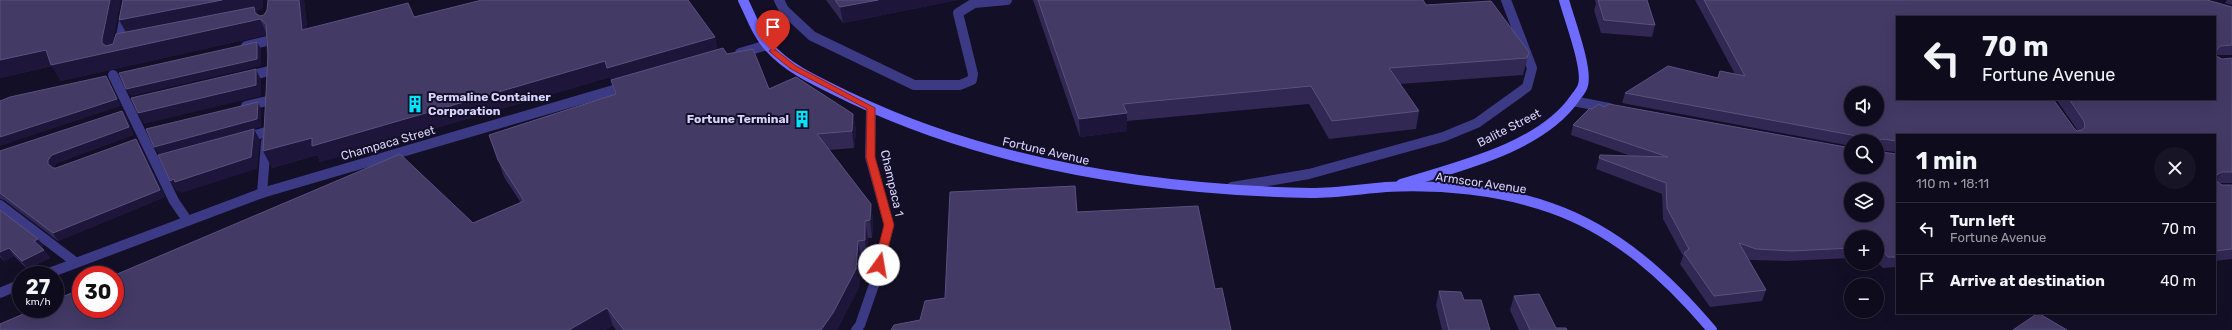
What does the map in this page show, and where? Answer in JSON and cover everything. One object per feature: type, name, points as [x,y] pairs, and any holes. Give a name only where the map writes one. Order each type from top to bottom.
[{"type":"main road","name":"Fortune Avenue","points":[[743,0],[767,45],[794,68],[871,108],[971,146],[1032,163],[1134,180],[1227,188],[1324,193],[1395,187]]},
{"type":"main road","name":"Balite Street","points":[[1395,187],[1497,151],[1536,132],[1561,115],[1573,101],[1583,85],[1581,59],[1564,0]]},
{"type":"main road","name":"Armscor Avenue","points":[[1395,187],[1483,193],[1517,199],[1551,208],[1582,222],[1610,238],[1657,272],[1692,306],[1712,330]]},
{"type":"street","points":[[117,56],[123,43],[128,0]]},
{"type":"street","points":[[779,0],[784,10],[812,36],[914,85],[960,85],[972,80],[973,74],[958,13],[963,6],[975,3],[1007,0]]},
{"type":"street","points":[[1227,188],[1309,174],[1443,137],[1477,123],[1527,87],[1532,68],[1521,35],[1506,0]]},
{"type":"street","points":[[236,48],[268,45]]},
{"type":"street","points":[[728,56],[767,45]]},
{"type":"street","points":[[239,78],[268,71]]},
{"type":"street","points":[[113,75],[141,135],[159,161],[174,202],[187,220]]},
{"type":"street","name":"Champaca Street","points":[[64,267],[262,193],[637,83]]},
{"type":"street","points":[[237,108],[267,101]]},
{"type":"street","points":[[1573,101],[1619,110]]},
{"type":"street","name":"Champaca 1","points":[[856,330],[860,325],[876,279],[889,225],[870,157],[871,108]]},
{"type":"street","points":[[236,140],[266,128],[262,193]]},
{"type":"street","points":[[0,205],[75,262]]},
{"type":"street","points":[[0,293],[12,288]]},
{"type":"building","name":"Permaline Container Corporation","points":[[0,0],[110,0],[102,39],[102,43],[106,46],[113,44],[116,34],[254,7],[255,13],[260,16],[264,15],[267,10],[268,0],[299,0],[302,30],[408,3],[414,17],[482,0],[688,0],[715,37],[607,68],[605,61],[312,146],[312,138],[263,151],[268,54],[266,24],[260,19],[51,65],[46,50],[0,60]]},
{"type":"building","points":[[123,0],[222,0],[119,20]]},
{"type":"building","points":[[835,0],[878,0],[840,7]]},
{"type":"building","points":[[1038,0],[1423,0],[1426,5],[1491,1],[1529,52],[1527,58],[1389,68],[1419,111],[1332,121],[1311,86],[1123,104],[1127,113],[1079,119]]},
{"type":"building","points":[[1598,0],[1647,0],[1655,25],[1604,20]]},
{"type":"building","points":[[1704,0],[2207,0],[2232,7],[2232,45],[2220,46],[2216,51],[2216,16],[1896,16],[1896,100],[2054,100],[2077,131],[2082,130],[2085,127],[2084,121],[2070,100],[2216,100],[2216,56],[2222,59],[2232,58],[2232,172],[2222,172],[2217,175],[2216,181],[2216,134],[1896,134],[1896,141],[1884,139],[1884,134],[1846,134],[1625,93],[1668,66],[1718,78],[1720,71],[1745,76]]},
{"type":"building","points":[[257,42],[257,59],[126,89],[119,73]]},
{"type":"building","points":[[723,48],[727,54],[753,49],[769,89],[796,77],[853,114],[852,131],[817,134],[871,204],[870,220],[865,221],[865,240],[858,241],[856,269],[833,313],[821,330],[624,330],[607,308],[569,330],[0,330],[0,324],[14,318],[64,318],[64,296],[72,293],[72,318],[124,318],[124,271],[400,154],[473,223],[524,201],[498,160],[489,135],[616,94],[611,80]]},
{"type":"building","points":[[256,69],[256,85],[138,113],[131,98]]},
{"type":"building","points":[[106,76],[117,99],[0,137],[0,101],[10,97]]},
{"type":"building","points":[[258,102],[257,119],[154,147],[146,129]]},
{"type":"building","points":[[1599,104],[1604,107],[1609,104],[1844,147],[1844,174],[1884,174],[1884,152],[1896,154],[1896,257],[1888,257],[1884,253],[1884,230],[1844,230],[1844,248],[1792,251],[1756,249],[1739,243],[1766,290],[1714,296],[1684,253],[1689,249],[1667,208],[1666,183],[1599,158],[1600,155],[1668,157],[1573,125],[1590,108],[1592,109]]},
{"type":"building","points":[[122,111],[129,127],[52,155],[48,160],[48,164],[53,168],[56,168],[136,139],[160,190],[53,233],[0,193],[0,151]]},
{"type":"building","points":[[254,129],[251,157],[175,182],[174,179],[170,181],[158,155]]},
{"type":"building","points":[[2216,181],[2222,185],[2232,185],[2232,249],[2216,251]]},
{"type":"building","points":[[1075,186],[1077,212],[1198,206],[1215,289],[1222,288],[1231,330],[891,330],[894,325],[920,320],[925,301],[945,298],[950,192]]},
{"type":"building","points":[[0,210],[38,239],[34,241],[44,250],[22,261],[9,248],[0,252]]},
{"type":"building","points":[[1439,291],[1461,292],[1464,300],[1481,300],[1490,330],[1449,330]]},
{"type":"building","points":[[1539,294],[1556,328],[1566,328],[1567,330],[1530,330],[1514,296]]},
{"type":"building","points":[[2037,314],[2040,314],[2067,330],[2013,330]]},
{"type":"place","name":"Permaline Container Corporation","points":[[415,104]]},
{"type":"place","name":"Fortune Terminal","points":[[802,119]]},
{"type":"route","points":[[773,51],[794,68],[871,108],[870,157],[889,225],[879,265]]}]
